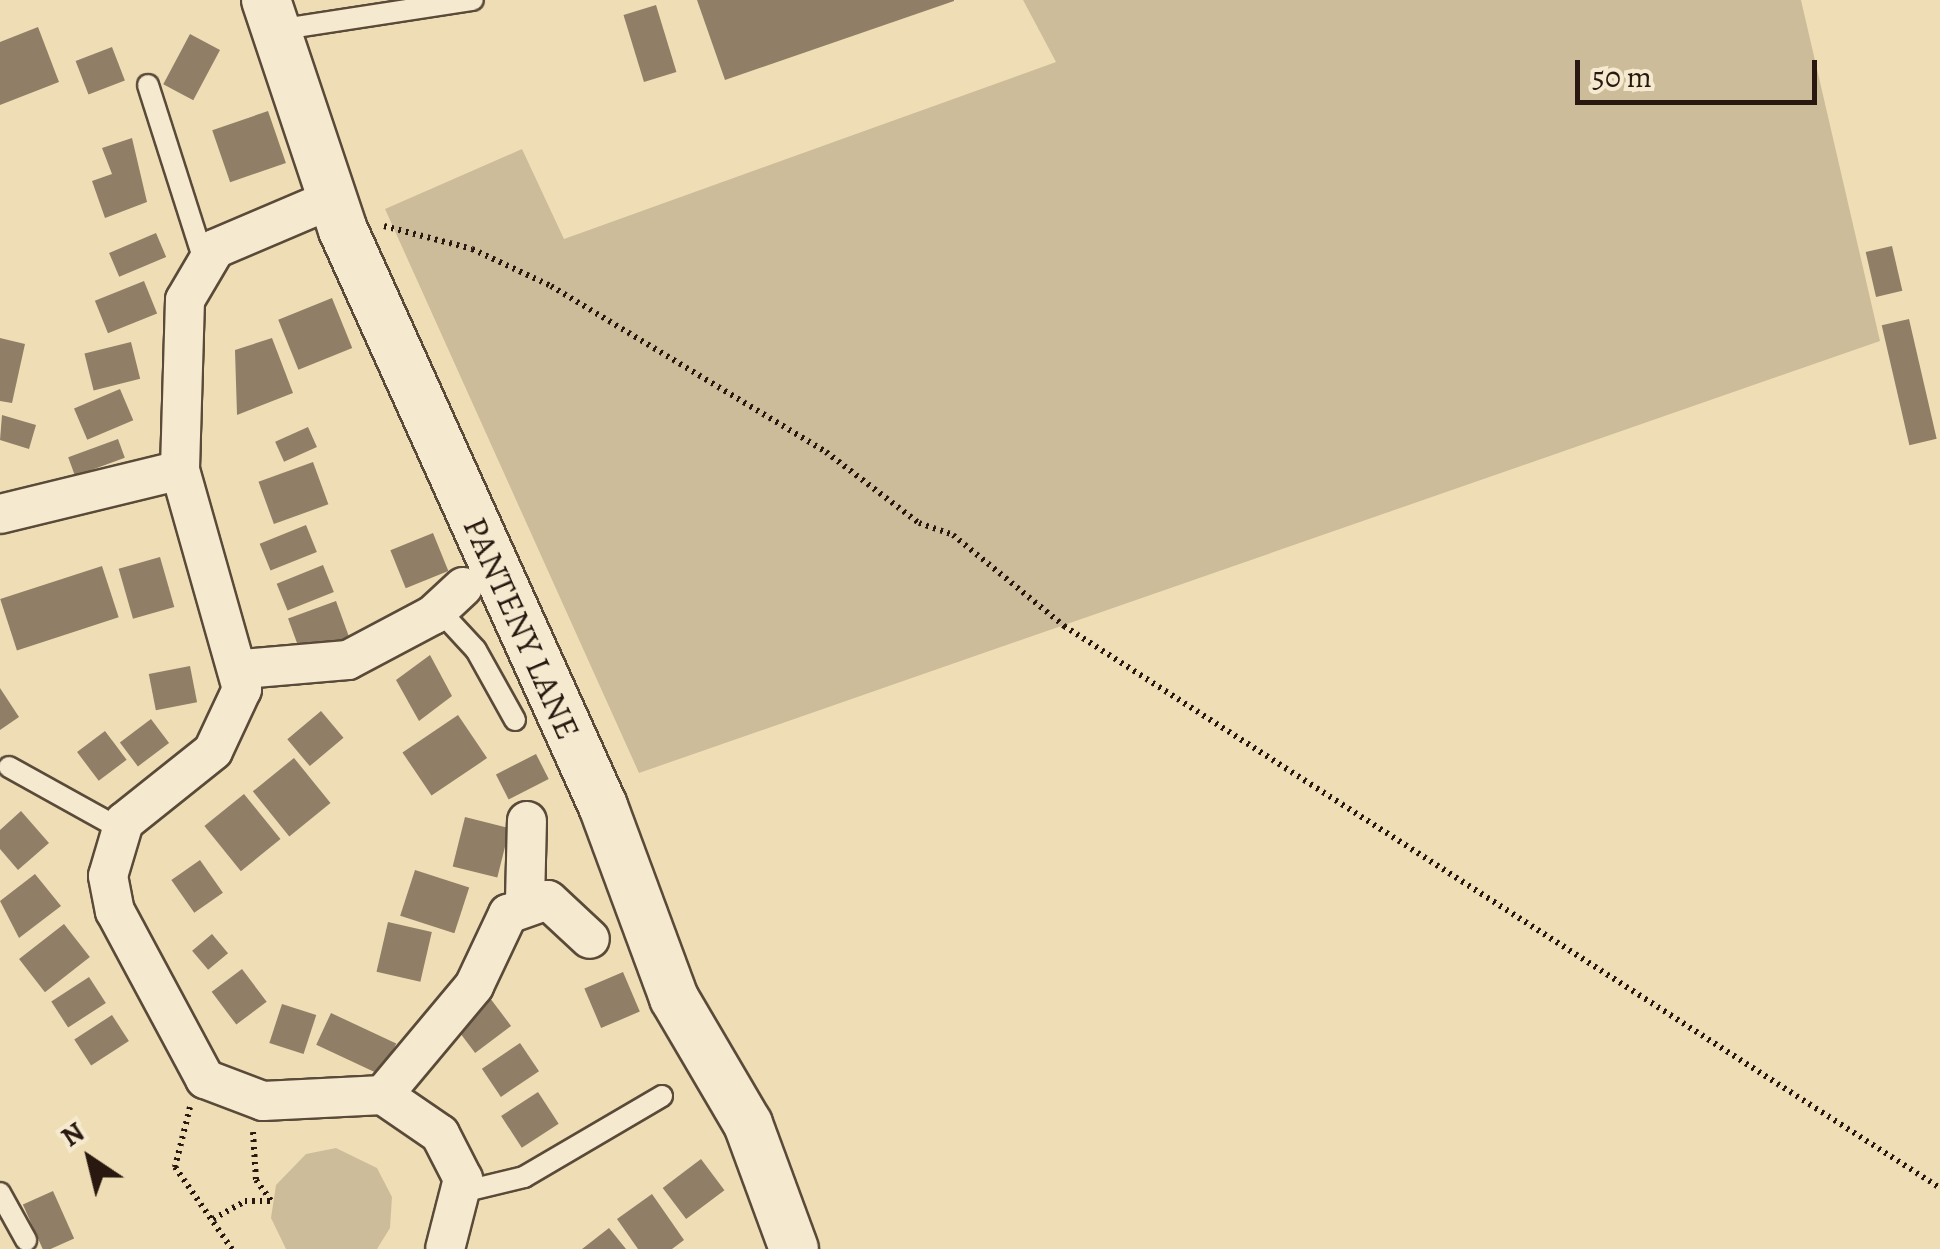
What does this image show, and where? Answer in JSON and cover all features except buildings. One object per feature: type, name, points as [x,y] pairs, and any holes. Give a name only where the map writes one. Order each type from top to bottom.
[{"type":"street","name":"PANTENY LANE","points":[[270,15],[337,214],[603,806],[674,998],[748,1124],[794,1249]]},
{"type":"street","points":[[337,214],[242,233],[204,261],[179,339],[180,470],[243,669],[230,730],[121,829],[108,876],[115,911],[205,1079],[263,1101],[382,1095],[440,1134],[462,1192],[445,1249]]},
{"type":"street","points":[[0,514],[180,470]]},
{"type":"street","points":[[243,669],[348,660],[451,599]]},
{"type":"street","points":[[382,1095],[474,986],[494,934],[525,901],[526,821]]},
{"type":"street","points":[[525,901],[566,908],[590,939]]},
{"type":"lane","points":[[270,15],[473,0]]},
{"type":"lane","points":[[148,84],[204,261]]},
{"type":"lane","points":[[451,599],[515,720]]},
{"type":"lane","points":[[9,767],[121,829]]},
{"type":"lane","points":[[462,1192],[524,1177],[662,1096]]},
{"type":"lane","points":[[0,1193],[26,1240]]},
{"type":"path","points":[[337,214],[395,225],[551,286],[826,452],[919,522],[952,536],[1064,626],[1940,1188]]},
{"type":"path","points":[[205,1079],[173,1155],[232,1249]]},
{"type":"path","points":[[213,1219],[244,1201],[271,1200],[253,1167],[263,1101]]},
{"type":"shaded area","points":[[1023,0],[1801,0],[1880,341],[639,773],[385,209],[522,149],[564,239],[1056,62]]},
{"type":"shaded area","points":[[336,1148],[377,1168],[392,1197],[390,1228],[377,1249],[286,1249],[271,1218],[276,1185],[306,1154]]}]
